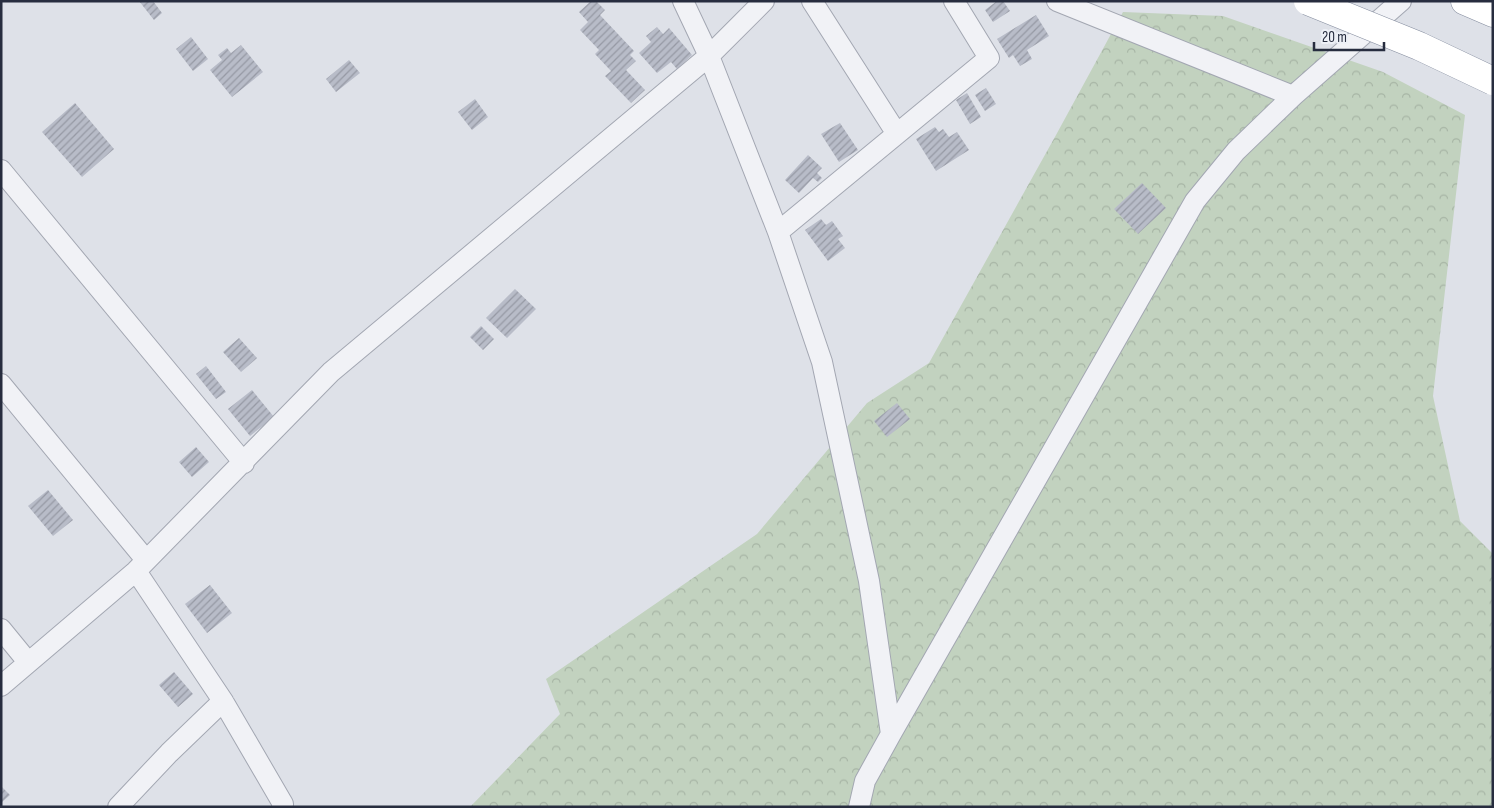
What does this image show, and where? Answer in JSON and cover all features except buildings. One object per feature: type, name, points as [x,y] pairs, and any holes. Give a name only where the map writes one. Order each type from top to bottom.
[{"type":"highway","points":[[1308,1],[1419,46],[1493,81]]},
{"type":"highway","points":[[1465,1],[1493,14]]},
{"type":"street","points":[[683,1],[709,56],[778,232],[822,362],[870,581],[891,734]]},
{"type":"street","points":[[1,686],[141,565],[244,463],[330,372],[709,56],[764,1]]},
{"type":"street","points":[[812,1],[897,134]]},
{"type":"street","points":[[778,232],[989,58],[954,1]]},
{"type":"street","points":[[1057,1],[1293,96]]},
{"type":"street","points":[[859,807],[865,781],[891,734],[1151,274],[1195,202],[1236,151],[1293,96],[1401,1]]},
{"type":"street","points":[[1,170],[244,463]]},
{"type":"street","points":[[1,384],[141,565],[223,701],[282,807]]},
{"type":"street","points":[[1,629],[28,662]]},
{"type":"street","points":[[118,807],[169,753],[223,701]]},
{"type":"green space","points":[[1123,12],[1223,16],[1383,72],[1465,115],[1433,396],[1460,521],[1493,554],[1493,807],[470,807],[560,714],[546,679],[757,534],[867,403],[929,363]]}]
